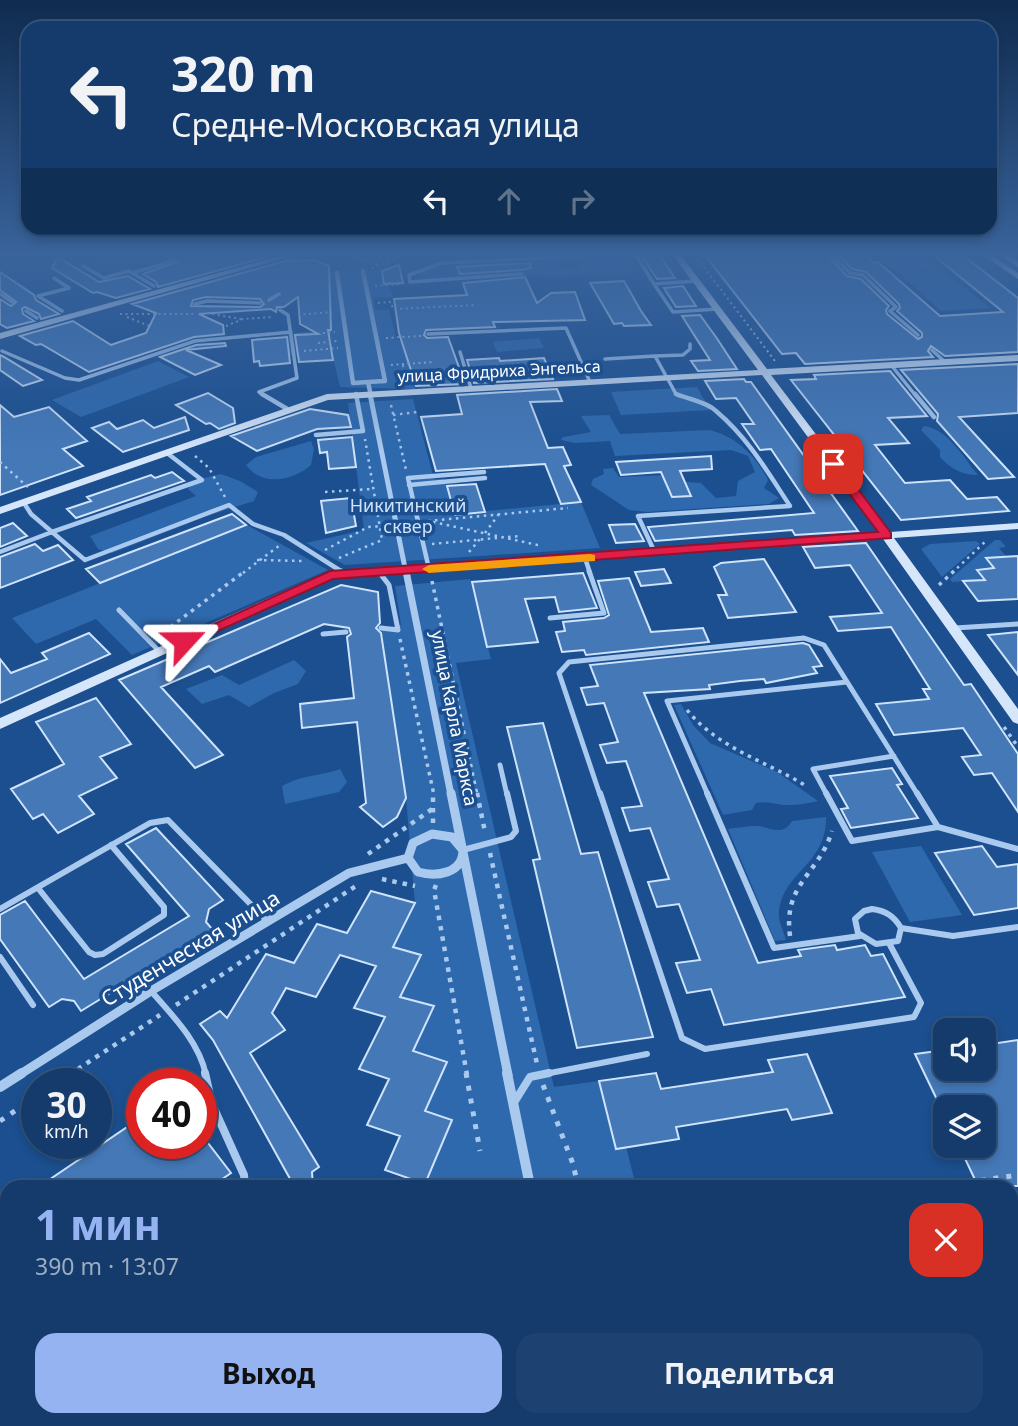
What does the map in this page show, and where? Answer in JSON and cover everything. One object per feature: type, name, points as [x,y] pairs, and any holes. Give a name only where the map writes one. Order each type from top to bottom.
[{"type":"street","points":[[0,328],[28,321]]},
{"type":"street","points":[[0,336],[56,321]]},
{"type":"street","points":[[342,321],[353,383],[370,388],[385,381],[373,321]]},
{"type":"street","points":[[726,321],[887,536],[1018,719]]},
{"type":"street","name":"улица Фридриха Энгельса","points":[[0,511],[327,397],[356,394],[370,388],[471,388],[945,362],[1016,361]]},
{"type":"street","name":"улица Карла Маркса","points":[[370,388],[529,1180]]},
{"type":"street","points":[[0,724],[155,647],[330,575],[407,570],[433,574],[585,558],[1018,526]]},
{"type":"street","points":[[432,834],[452,837],[463,850],[463,858],[458,866],[440,875],[418,872],[408,858],[413,843],[432,834]]},
{"type":"street","name":"Студенческая улица","points":[[0,1086],[151,991],[349,873],[408,858]]},
{"type":"lane","points":[[289,321],[297,378],[259,392],[289,410]]},
{"type":"lane","points":[[901,321],[918,335]]},
{"type":"lane","points":[[428,334],[566,328],[590,382]]},
{"type":"lane","points":[[2,351],[16,360],[47,368],[67,383],[195,341],[291,332]]},
{"type":"lane","points":[[605,359],[683,355],[690,349],[690,344]]},
{"type":"lane","points":[[932,350],[945,362]]},
{"type":"lane","points":[[460,352],[471,388]]},
{"type":"lane","points":[[655,356],[677,394],[715,409],[730,426],[743,433],[790,506],[638,516],[655,553]]},
{"type":"lane","points":[[891,365],[934,416]]},
{"type":"lane","points":[[316,435],[363,431],[356,394]]},
{"type":"lane","points":[[0,552],[202,480],[167,453]]},
{"type":"lane","points":[[433,574],[408,478],[484,472]]},
{"type":"lane","points":[[409,485],[485,478]]},
{"type":"lane","points":[[24,503],[31,514],[85,560],[229,505],[253,524],[291,539],[346,574]]},
{"type":"lane","points":[[550,618],[604,614],[585,558]]},
{"type":"lane","points":[[379,572],[389,585],[398,630],[381,628]]},
{"type":"lane","points":[[119,610],[155,647]]},
{"type":"lane","points":[[953,628],[1018,624]]},
{"type":"lane","points":[[323,634],[346,632]]},
{"type":"lane","points":[[890,945],[921,1003],[914,1017],[705,1049],[682,1038],[559,673],[569,662],[804,638],[824,645],[938,827]]},
{"type":"lane","points":[[847,682],[667,701],[774,948],[860,936]]},
{"type":"lane","points":[[894,756],[813,769],[852,841],[938,827],[1018,849]]},
{"type":"lane","points":[[463,850],[487,841],[511,837],[516,831],[500,765]]},
{"type":"lane","points":[[0,909],[150,823],[168,820],[267,922]]},
{"type":"lane","points":[[37,888],[89,952],[95,956],[103,954],[164,915],[164,907],[111,845]]},
{"type":"lane","points":[[901,928],[898,941],[890,945],[873,944],[860,936],[855,919],[864,911],[880,910],[888,913],[901,928],[953,936],[1018,927]]},
{"type":"lane","points":[[0,957],[33,1005]]},
{"type":"lane","points":[[151,991],[184,1029],[203,1062],[212,1104],[244,1180]]},
{"type":"lane","points":[[513,1104],[530,1077],[647,1054]]},
{"type":"path","points":[[136,321],[152,327]]},
{"type":"path","points":[[219,330],[240,321]]},
{"type":"path","points":[[744,321],[775,361],[778,372]]},
{"type":"path","points":[[318,343],[346,344]]},
{"type":"path","points":[[293,351],[346,344]]},
{"type":"path","points":[[403,365],[407,388]]},
{"type":"path","points":[[390,402],[408,478]]},
{"type":"path","points":[[393,415],[417,412]]},
{"type":"path","points":[[257,560],[328,562],[382,540],[363,431]]},
{"type":"path","points":[[0,462],[34,492]]},
{"type":"path","points":[[325,492],[391,488]]},
{"type":"path","points":[[418,522],[568,508]]},
{"type":"path","points":[[478,555],[466,556],[499,514]]},
{"type":"path","points":[[428,521],[543,548],[530,551]]},
{"type":"path","points":[[316,555],[368,527],[398,524]]},
{"type":"path","points":[[424,545],[520,536]]},
{"type":"path","points":[[155,647],[257,560],[291,539]]},
{"type":"path","points":[[939,586],[989,539]]},
{"type":"path","points":[[433,574],[430,582],[539,1074],[577,1180]]},
{"type":"path","points":[[398,630],[435,797],[432,834]]},
{"type":"path","points":[[155,647],[175,631]]},
{"type":"path","points":[[680,700],[695,722],[715,741],[786,772],[815,793]]},
{"type":"path","points":[[792,945],[787,919],[791,899],[800,882],[814,869],[826,850],[832,831],[831,819]]},
{"type":"path","points":[[440,875],[434,890],[480,1151]]},
{"type":"path","points":[[372,876],[434,890]]},
{"type":"path","points":[[80,1068],[360,884]]},
{"type":"path","points":[[0,1121],[21,1107]]},
{"type":"path","points":[[984,1180],[1018,1175]]},
{"type":"green space","points":[[331,321],[392,321],[397,340],[404,340],[415,389],[340,387],[332,353],[286,356],[284,334],[331,330]]},
{"type":"green space","points":[[539,338],[544,348],[497,352],[493,342]]},
{"type":"green space","points":[[158,361],[189,377],[81,417],[52,400]]},
{"type":"green space","points":[[697,387],[710,410],[621,415],[611,392]]},
{"type":"green space","name":"Никитинский сквер","points":[[413,399],[434,479],[444,479],[455,514],[581,502],[600,548],[345,565],[306,543],[364,530],[348,403]]},
{"type":"green space","points":[[609,415],[620,434],[710,430],[720,433],[751,455],[768,480],[764,488],[779,498],[769,504],[647,512],[629,510],[591,485],[593,479],[604,474],[603,469],[613,468],[619,477],[667,475],[675,481],[701,483],[716,498],[736,496],[738,481],[755,472],[748,456],[731,450],[615,456],[610,441],[575,443],[561,440],[563,437],[591,432],[581,416]]},
{"type":"green space","points":[[924,426],[933,428],[948,438],[978,475],[962,472],[944,461],[940,457],[940,450],[921,430]]},
{"type":"green space","points":[[311,441],[314,449],[311,465],[296,475],[269,479],[260,477],[246,465],[256,457]]},
{"type":"green space","points":[[221,474],[258,492],[254,501],[112,553],[98,549],[90,536],[196,496],[188,489],[192,481]]},
{"type":"green space","name":"Никитинский сквер","points":[[247,525],[328,570],[132,655],[96,619],[36,644],[12,618]]},
{"type":"green space","points":[[995,540],[1000,540],[1006,547],[999,548],[1006,556],[987,558],[994,568],[978,570],[985,580],[952,582],[950,579]]},
{"type":"green space","points":[[976,541],[980,544],[942,577],[921,549],[930,544]]},
{"type":"green space","points":[[470,579],[491,659],[456,663],[554,1087],[599,1081],[616,1149],[626,1147],[634,1180],[427,1180],[452,1120],[425,1111],[447,1062],[413,1051],[433,1007],[400,997],[420,955],[393,947],[415,903],[406,798],[381,628],[401,625],[395,586]]},
{"type":"green space","points":[[294,660],[306,671],[298,684],[249,707],[229,695],[202,704],[186,689],[222,675],[239,685]]},
{"type":"green space","points":[[681,704],[693,725],[710,743],[777,772],[818,801],[793,805],[756,803],[752,810],[723,815],[674,705]]},
{"type":"green space","points":[[340,769],[347,782],[339,792],[285,804],[282,786],[297,779]]},
{"type":"green space","points":[[826,817],[820,846],[795,877],[782,899],[779,916],[786,940],[775,941],[728,829],[761,826],[780,830],[792,821]]},
{"type":"green space","points":[[921,846],[962,915],[910,922],[872,852]]},
{"type":"building","points":[[0,321],[34,321],[7,328],[0,324]]},
{"type":"building","points":[[73,321],[111,345],[146,333],[152,321],[213,321],[223,325],[224,334],[194,337],[89,372],[41,344],[36,345],[20,336]]},
{"type":"building","points":[[300,321],[331,321],[331,330],[328,330],[333,360],[299,362],[295,335],[318,334],[300,324]]},
{"type":"building","points":[[397,321],[560,321],[493,322],[495,327],[426,330],[424,335],[427,338],[448,337],[465,384],[416,386]]},
{"type":"building","points":[[612,321],[648,321],[651,325],[624,326],[622,323],[614,324]]},
{"type":"building","points":[[685,321],[704,321],[737,369],[698,371],[691,361],[710,360]]},
{"type":"building","points":[[756,321],[895,321],[918,339],[922,337],[922,333],[908,321],[1018,321],[1018,352],[945,356],[931,346],[928,351],[933,357],[805,364],[796,353],[782,354]]},
{"type":"building","points":[[287,337],[290,363],[260,366],[259,361],[254,362],[252,340]]},
{"type":"building","points":[[225,343],[226,346],[186,350],[221,365],[195,375],[160,357],[196,345]]},
{"type":"building","points":[[0,355],[42,380],[23,386],[0,370]]},
{"type":"building","points":[[499,358],[500,361],[544,358],[553,379],[474,383],[467,360]]},
{"type":"building","points":[[1018,364],[1018,413],[959,417],[1014,477],[988,479],[937,421],[938,414],[901,370]]},
{"type":"building","points":[[890,371],[927,416],[888,418],[909,443],[875,445],[905,483],[950,480],[967,499],[997,497],[1009,511],[901,520],[791,380],[816,379],[814,375]]},
{"type":"building","points":[[744,379],[751,382],[858,531],[795,535],[792,530],[655,541],[648,527],[814,513],[771,449],[760,450],[742,424],[754,424],[736,398],[716,399],[705,381]]},
{"type":"building","points":[[557,389],[562,401],[530,402],[548,448],[563,447],[571,465],[564,466],[581,502],[561,504],[545,464],[436,471],[421,417],[462,414],[457,395]]},
{"type":"building","points":[[208,393],[233,408],[235,423],[219,429],[176,405]]},
{"type":"building","points":[[0,405],[14,417],[49,407],[87,441],[63,449],[83,466],[0,495]]},
{"type":"building","points":[[310,409],[348,415],[351,427],[317,429],[257,451],[231,436]]},
{"type":"building","points":[[185,417],[189,430],[123,452],[92,428],[109,422],[117,429],[143,420],[154,428]]},
{"type":"building","points":[[352,437],[356,467],[329,469],[327,452],[320,453],[318,440]]},
{"type":"building","points":[[711,456],[712,469],[680,471],[691,496],[672,497],[661,472],[621,475],[616,462]]},
{"type":"building","points":[[172,472],[184,481],[76,518],[67,509],[91,501],[87,497],[151,475],[155,478]]},
{"type":"building","points":[[476,484],[485,512],[455,515],[447,486]]},
{"type":"building","points":[[351,498],[356,526],[326,533],[321,501]]},
{"type":"building","points":[[232,514],[246,525],[100,583],[86,569]]},
{"type":"building","points":[[13,523],[27,536],[0,547],[0,528]]},
{"type":"building","points":[[635,524],[644,541],[616,543],[609,525]]},
{"type":"building","points":[[866,543],[964,685],[971,684],[1018,754],[1018,812],[992,773],[974,775],[962,757],[981,755],[963,728],[894,735],[876,704],[929,699],[923,689],[930,689],[891,627],[838,631],[830,617],[882,613],[850,565],[815,568],[803,547]]},
{"type":"building","points":[[35,544],[43,551],[58,545],[73,560],[0,588],[0,557]]},
{"type":"building","points":[[1018,556],[1018,599],[978,601],[963,581],[985,580],[977,570],[994,568],[986,558]]},
{"type":"building","points":[[764,559],[796,612],[728,618],[718,595],[727,595],[714,567],[721,563]]},
{"type":"building","points":[[664,569],[671,583],[641,586],[635,572]]},
{"type":"building","points":[[583,573],[597,608],[559,612],[555,597],[525,599],[538,642],[487,647],[472,582]]},
{"type":"building","points":[[629,578],[651,632],[703,628],[709,642],[586,655],[584,650],[562,652],[556,632],[565,631],[563,622],[604,618],[609,615],[598,581]]},
{"type":"building","points":[[341,585],[378,592],[380,623],[376,628],[381,633],[406,798],[397,817],[383,827],[360,807],[366,803],[357,722],[302,728],[300,704],[354,698],[347,637],[351,634],[349,628],[324,624],[215,672],[209,666],[161,687],[223,755],[195,768],[119,680]]},
{"type":"building","points":[[1018,632],[1018,675],[988,635]]},
{"type":"building","points":[[89,633],[110,654],[0,703],[0,659],[11,673],[47,659],[42,653]]},
{"type":"building","points":[[803,643],[809,645],[822,666],[813,667],[817,673],[766,683],[764,679],[709,685],[710,689],[644,693],[758,963],[801,956],[798,950],[835,945],[837,950],[865,945],[871,956],[883,954],[905,997],[724,1025],[711,989],[687,993],[676,963],[700,960],[679,904],[657,907],[648,882],[669,879],[650,828],[630,831],[622,808],[642,806],[626,761],[607,763],[600,745],[618,742],[604,703],[587,705],[581,688],[598,686],[590,665]]},
{"type":"building","points":[[96,698],[131,744],[100,757],[117,778],[79,796],[94,814],[58,833],[43,814],[33,819],[11,789],[64,764],[36,722]]},
{"type":"building","points":[[543,723],[581,854],[598,852],[653,1037],[577,1048],[533,860],[540,859],[507,727]]},
{"type":"building","points":[[892,768],[902,784],[897,785],[918,818],[851,828],[841,809],[848,808],[830,776]]},
{"type":"building","points":[[156,828],[223,900],[209,909],[206,922],[213,930],[81,1011],[74,1001],[62,999],[49,1007],[0,939],[0,915],[25,901],[84,979],[189,916],[126,844]]},
{"type":"building","points":[[982,846],[997,867],[1018,864],[1018,908],[974,915],[935,853]]},
{"type":"building","points":[[371,891],[415,903],[393,947],[421,955],[400,997],[434,1006],[413,1051],[447,1062],[425,1111],[452,1120],[427,1180],[414,1180],[385,1170],[400,1136],[367,1125],[389,1079],[359,1069],[385,1017],[354,1008],[376,966],[340,955],[316,997],[286,988],[272,1013],[285,1030],[250,1053],[319,1167],[312,1172],[313,1180],[291,1180],[213,1040],[200,1024],[220,1011],[227,1018],[266,954],[294,963],[317,924],[347,933]]},
{"type":"building","points":[[1018,1040],[1018,1180],[975,1180],[965,1158],[996,1158],[996,1095],[935,1095],[915,1054],[933,1052],[933,1081],[996,1081],[996,1043]]},
{"type":"building","points":[[807,1054],[832,1113],[792,1120],[787,1109],[676,1127],[679,1139],[616,1149],[599,1081],[656,1073],[661,1089],[773,1072],[768,1060]]},
{"type":"building","points":[[126,1128],[126,1159],[217,1159],[217,1155],[231,1173],[221,1180],[49,1180],[80,1159],[112,1159],[112,1137]]},
{"type":"slow traffic","points":[[429,569],[590,558]]},
{"type":"route","points":[[184,641],[330,575],[887,536],[833,464]]}]
